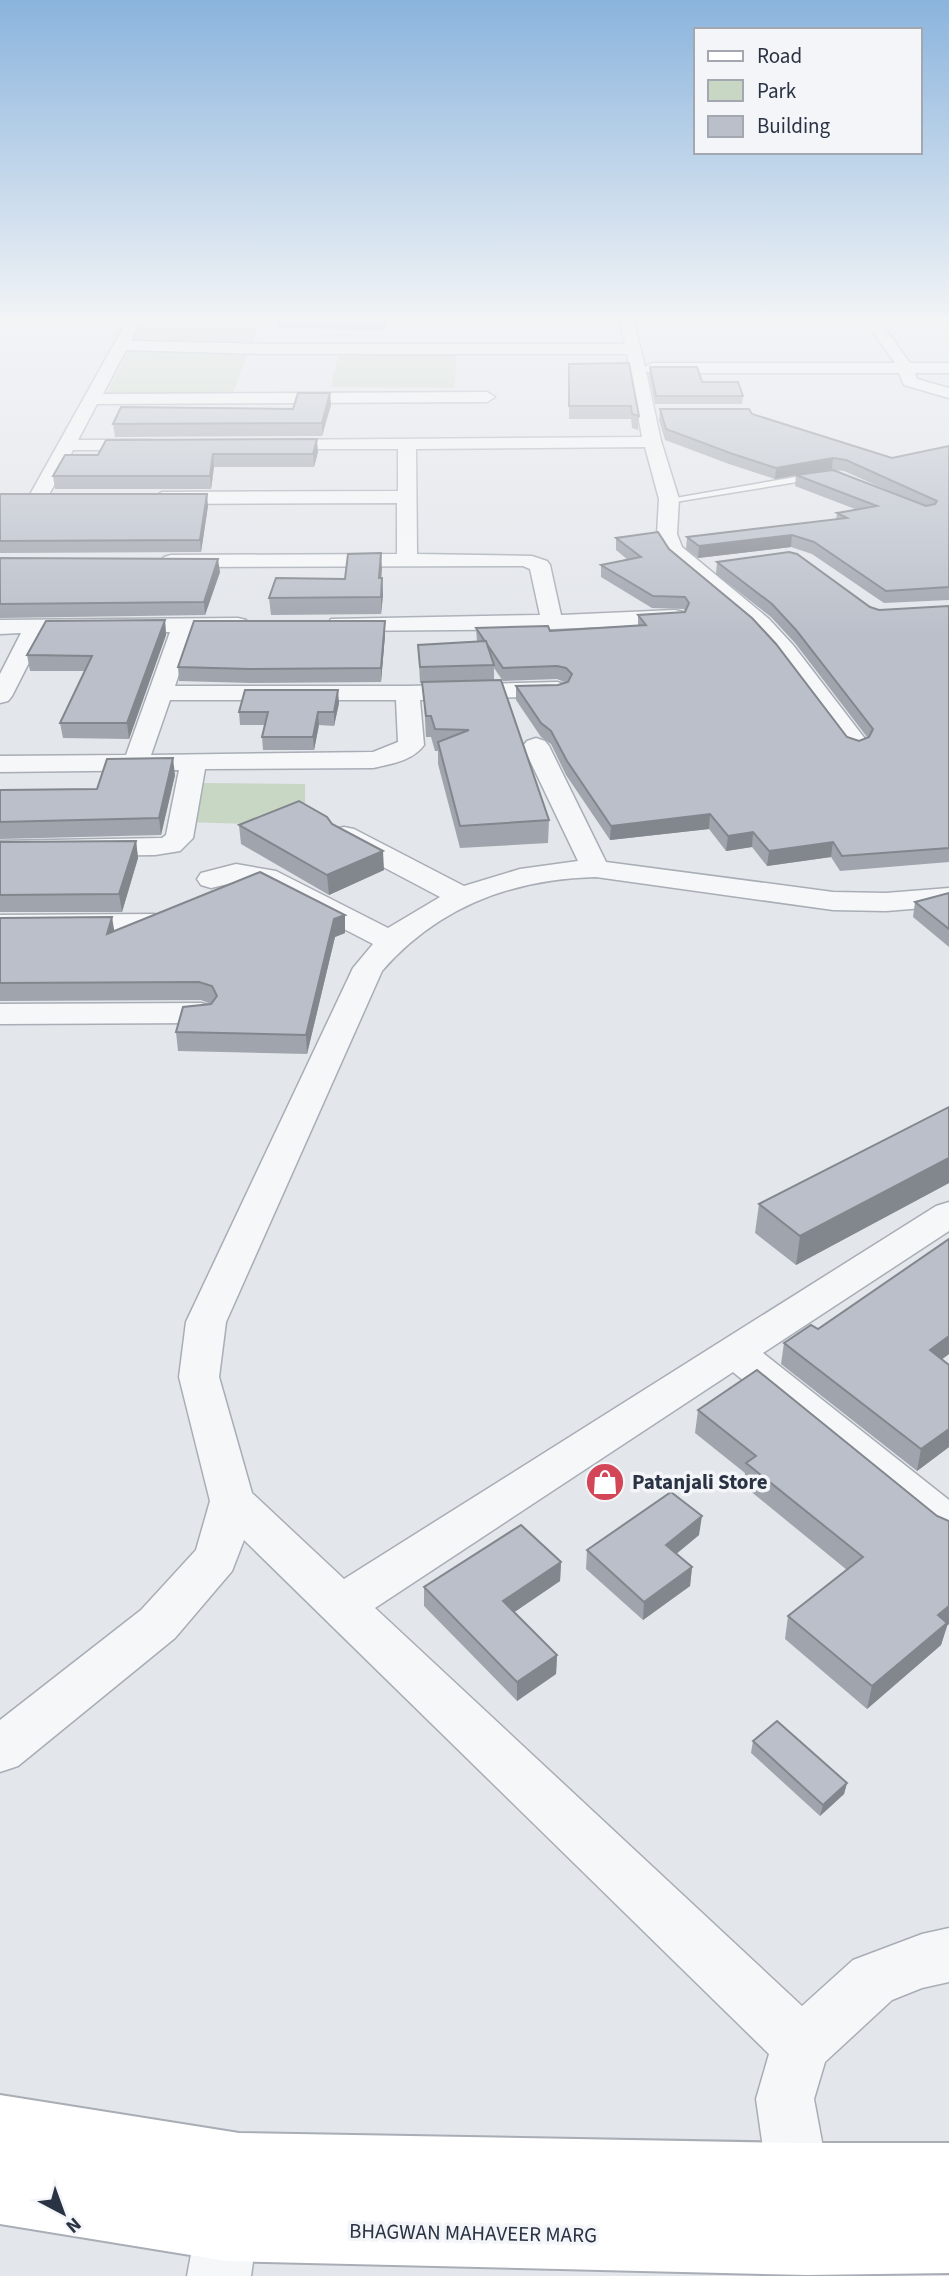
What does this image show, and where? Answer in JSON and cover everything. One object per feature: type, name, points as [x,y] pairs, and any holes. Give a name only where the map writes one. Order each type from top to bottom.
[{"type":"street","points":[[65,498],[31,498],[78,425]]},
{"type":"street","points":[[487,425],[487,444]]},
{"type":"street","points":[[653,425],[652,442],[669,500],[666,538],[669,545],[761,624],[785,650],[856,744]]},
{"type":"street","points":[[257,445],[652,442]]},
{"type":"street","points":[[407,444],[407,560]]},
{"type":"street","points":[[67,445],[175,445]]},
{"type":"street","points":[[147,498],[407,497]]},
{"type":"street","points":[[153,561],[536,562],[540,565],[552,622]]},
{"type":"street","points":[[693,568],[718,564]]},
{"type":"street","points":[[314,624],[552,622],[675,617]]},
{"type":"street","points":[[136,762],[184,625]]},
{"type":"street","points":[[0,628],[261,625]]},
{"type":"street","points":[[0,696],[36,627]]},
{"type":"street","points":[[162,693],[407,693],[557,689]]},
{"type":"street","points":[[0,764],[373,760],[391,756],[411,745],[407,693]]},
{"type":"street","points":[[536,746],[596,869]]},
{"type":"street","points":[[0,849],[170,845],[179,838],[194,760]]},
{"type":"street","points":[[344,835],[462,897]]},
{"type":"street","points":[[801,2045],[232,1501],[198,1377],[206,1322],[368,968],[400,933],[462,897],[522,877],[554,870],[596,869],[833,901],[886,902],[949,897]]},
{"type":"street","points":[[211,879],[236,873],[266,877],[392,942]]},
{"type":"street","points":[[0,924],[154,923]]},
{"type":"street","points":[[0,1014],[201,1013]]},
{"type":"street","points":[[340,1606],[949,1214]]},
{"type":"street","points":[[734,1351],[949,1525]]},
{"type":"street","points":[[0,1750],[158,1624],[216,1558],[232,1501]]},
{"type":"street","points":[[807,2241],[785,2099],[801,2045],[873,1980],[922,1961],[949,1955]]},
{"type":"street","points":[[0,2127],[239,2166],[799,2177],[949,2176]]},
{"type":"street","name":"BHAGWAN MAHAVEER MARG","points":[[0,2190],[223,2252],[949,2239]]},
{"type":"lane","points":[[669,500],[832,475]]},
{"type":"green space","points":[[204,783],[305,784],[305,803],[250,824],[183,822]]},
{"type":"building","points":[[665,425],[788,425],[892,458],[949,446],[949,587],[886,591],[814,542],[792,535],[699,546],[687,537],[847,518],[837,513],[877,506],[796,475],[833,470],[926,506],[937,501],[846,460],[833,458],[776,468],[666,429]]},
{"type":"building","points":[[317,439],[313,454],[213,454],[210,476],[53,476],[65,455],[98,455],[106,440]]},
{"type":"building","points":[[0,494],[207,494],[200,540],[0,541]]},
{"type":"building","points":[[658,532],[669,549],[752,618],[776,644],[847,737],[859,741],[869,737],[873,729],[796,630],[772,604],[717,562],[789,552],[797,554],[870,607],[879,610],[949,606],[949,848],[842,856],[833,842],[769,851],[753,832],[728,836],[710,814],[611,826],[567,761],[551,731],[541,723],[516,686],[558,685],[568,682],[572,674],[566,668],[557,666],[503,668],[476,628],[548,626],[550,631],[646,625],[638,615],[685,612],[689,603],[685,597],[653,596],[601,565],[641,557],[616,538]]},
{"type":"building","points":[[381,553],[381,597],[269,598],[276,578],[345,579],[348,554]]},
{"type":"building","points":[[0,558],[218,559],[204,602],[0,604]]},
{"type":"building","points":[[165,620],[127,723],[60,723],[92,656],[27,655],[46,621]]},
{"type":"building","points":[[194,621],[385,621],[381,668],[178,667]]},
{"type":"building","points":[[486,641],[494,665],[420,667],[418,645]]},
{"type":"building","points":[[501,680],[549,820],[460,826],[438,742],[469,730],[435,729],[431,716],[426,716],[422,682]]},
{"type":"building","points":[[245,690],[338,690],[334,712],[318,712],[313,737],[262,737],[268,712],[239,712]]},
{"type":"building","points":[[173,758],[159,818],[0,822],[0,790],[97,789],[107,759]]},
{"type":"building","points":[[299,801],[327,817],[332,824],[383,851],[327,875],[239,825]]},
{"type":"building","points":[[136,841],[119,894],[0,895],[0,842]]},
{"type":"building","points":[[260,872],[345,915],[334,919],[306,1035],[176,1032],[183,1007],[211,1004],[217,996],[212,986],[199,982],[0,983],[0,918],[112,917],[107,934]]},
{"type":"building","points":[[949,893],[949,929],[915,902]]},
{"type":"building","points":[[949,1107],[949,1158],[800,1236],[759,1204]]},
{"type":"building","points":[[949,1239],[949,1336],[930,1350],[949,1365],[949,1429],[921,1449],[784,1343],[811,1325],[818,1329]]},
{"type":"building","points":[[757,1370],[937,1516],[949,1521],[949,1606],[938,1615],[947,1623],[872,1686],[788,1616],[863,1557],[746,1463],[756,1456],[698,1410]]},
{"type":"building","points":[[671,1492],[702,1516],[666,1545],[692,1567],[644,1602],[587,1550]]},
{"type":"building","points":[[521,1525],[561,1562],[503,1601],[557,1655],[517,1682],[424,1587]]},
{"type":"building","points":[[777,1721],[847,1783],[823,1805],[753,1741]]},
{"type":"place","name":"Patanjali Store","points":[[605,1482]]}]
